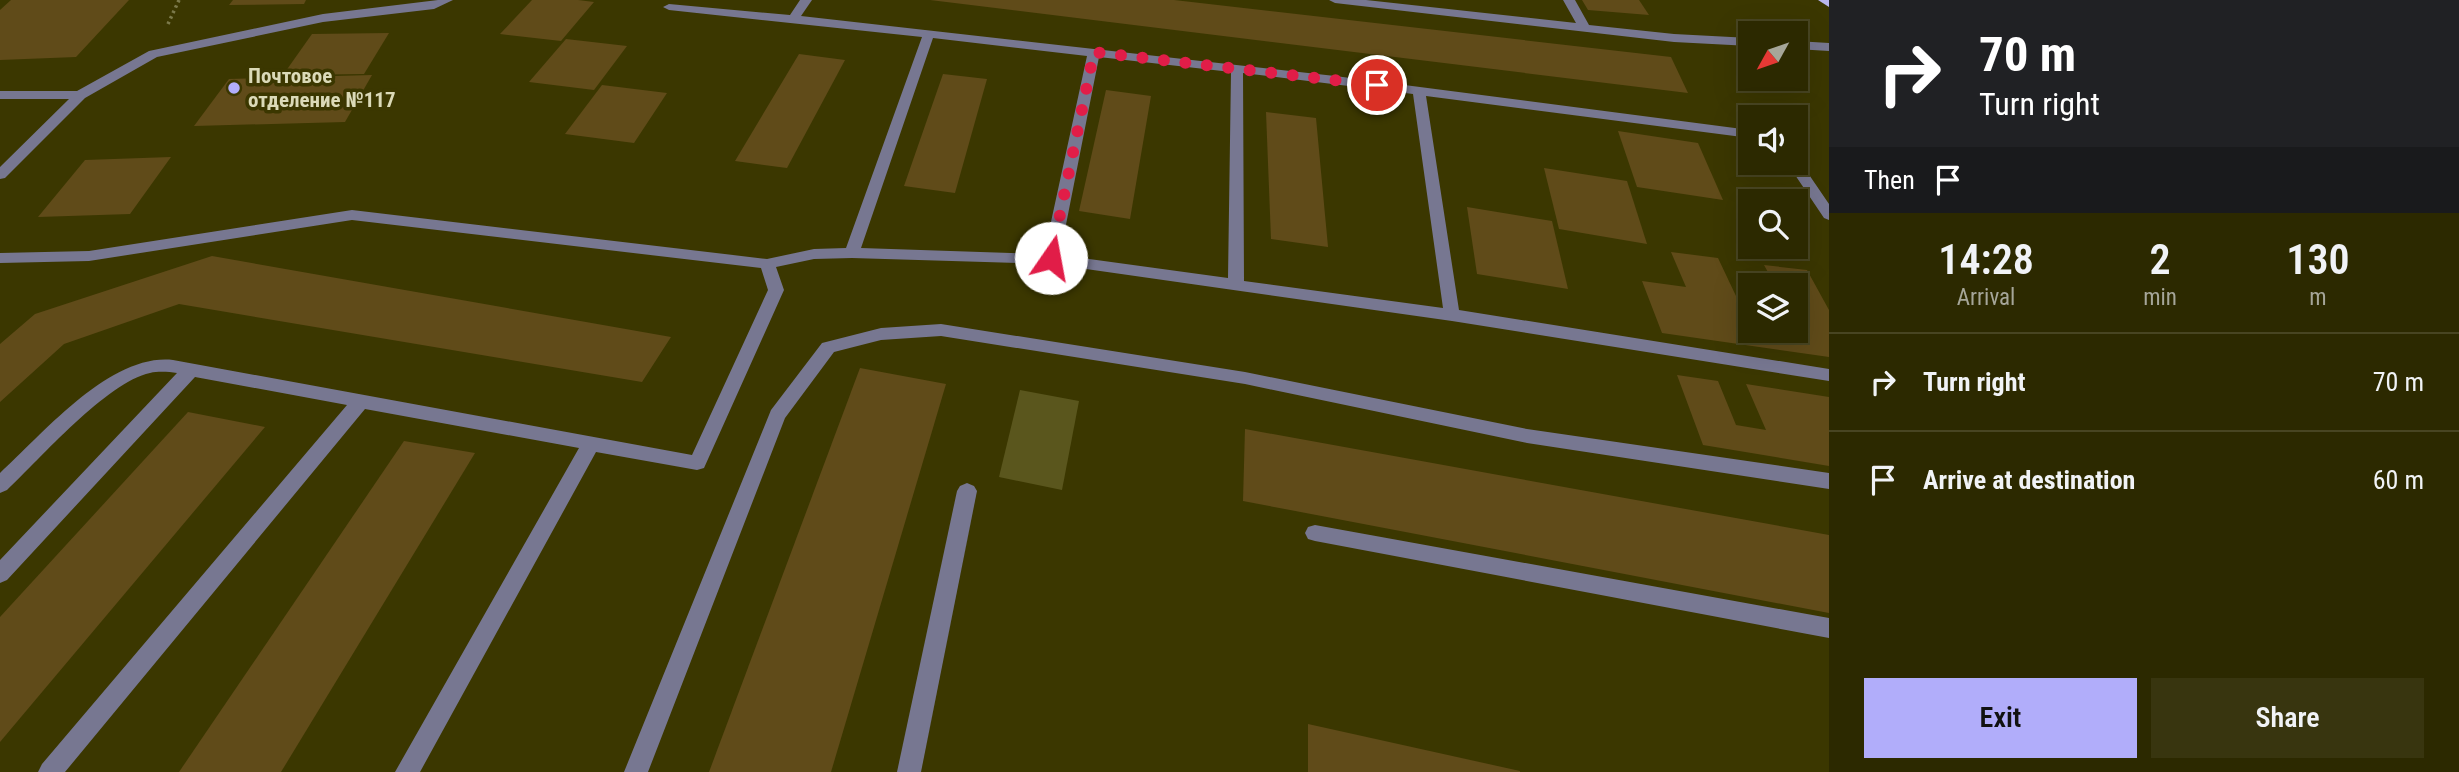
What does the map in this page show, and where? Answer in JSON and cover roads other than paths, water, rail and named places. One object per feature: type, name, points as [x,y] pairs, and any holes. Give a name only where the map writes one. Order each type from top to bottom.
[{"type":"main road","points":[[1824,0],[1829,4]]},
{"type":"lane","points":[[0,175],[80,95],[153,54],[323,18],[434,6],[447,0]]},
{"type":"lane","points":[[674,0],[669,7],[1094,52],[1738,132]]},
{"type":"lane","points":[[793,19],[806,0]]},
{"type":"lane","points":[[1335,0],[1675,38],[1738,42]]},
{"type":"lane","points":[[1569,0],[1584,27]]},
{"type":"lane","points":[[852,253],[929,33]]},
{"type":"lane","points":[[1808,46],[1829,47]]},
{"type":"lane","points":[[1051,258],[1094,52]]},
{"type":"lane","points":[[1236,284],[1237,69]]},
{"type":"lane","points":[[1419,91],[1452,315]]},
{"type":"lane","points":[[0,95],[80,95]]},
{"type":"lane","points":[[1802,175],[1829,215]]},
{"type":"lane","points":[[0,258],[89,256],[352,215],[767,264],[814,254],[852,253],[1051,258],[1452,315],[1829,375]]},
{"type":"lane","points":[[0,485],[107,388],[141,369],[164,364],[697,463],[776,290],[767,264]]},
{"type":"lane","points":[[636,772],[777,415],[828,347],[881,334],[942,330],[1245,378],[1527,436],[1829,481]]},
{"type":"lane","points":[[0,574],[191,370]]},
{"type":"lane","points":[[50,772],[361,401]]},
{"type":"lane","points":[[407,772],[591,444]]},
{"type":"lane","points":[[909,772],[967,491]]},
{"type":"lane","points":[[1315,533],[1829,628]]},
{"type":"place","name":"Почтовое отделение №117","points":[[234,88]]}]
